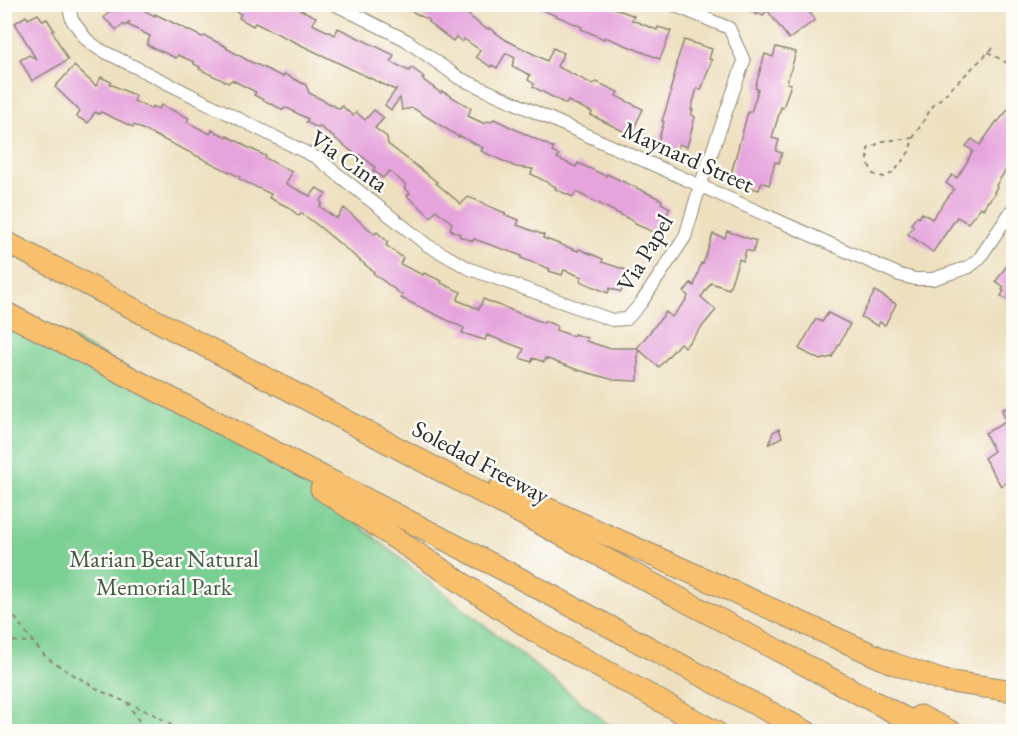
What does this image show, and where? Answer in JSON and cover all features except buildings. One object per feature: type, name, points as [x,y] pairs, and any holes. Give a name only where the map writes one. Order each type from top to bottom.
[{"type":"highway","name":"Soledad Freeway","points":[[4,241],[932,732]]},
{"type":"highway","points":[[4,312],[529,583],[807,732]]},
{"type":"highway","points":[[289,390],[892,663],[944,681],[1014,690]]},
{"type":"highway","points":[[233,430],[534,631],[714,732]]},
{"type":"highway","points":[[792,656],[952,732]]},
{"type":"street","name":"Via Cinta","points":[[68,4],[72,20],[87,40],[99,50],[317,158],[427,245],[481,273],[612,320],[627,319]]},
{"type":"street","name":"Maynard Street","points":[[334,4],[406,40],[459,78],[900,275],[915,279],[933,279],[969,267],[979,259],[1014,207]]},
{"type":"street","name":"Via Papel","points":[[627,319],[641,303],[685,237],[700,186],[744,62],[729,28],[671,4]]},
{"type":"path","points":[[913,138],[883,141],[868,149],[868,162],[873,174],[884,177],[894,172],[909,152],[913,138],[932,107],[996,45]]},
{"type":"path","points":[[988,52],[1014,66]]},
{"type":"path","points":[[4,603],[46,657],[103,692],[153,714],[183,732]]},
{"type":"path","points":[[4,641],[33,642]]},
{"type":"path","points":[[127,702],[146,732]]},
{"type":"green space","name":"Marian Bear Natural Memorial Park","points":[[4,302],[238,429],[617,731],[5,731]]}]
